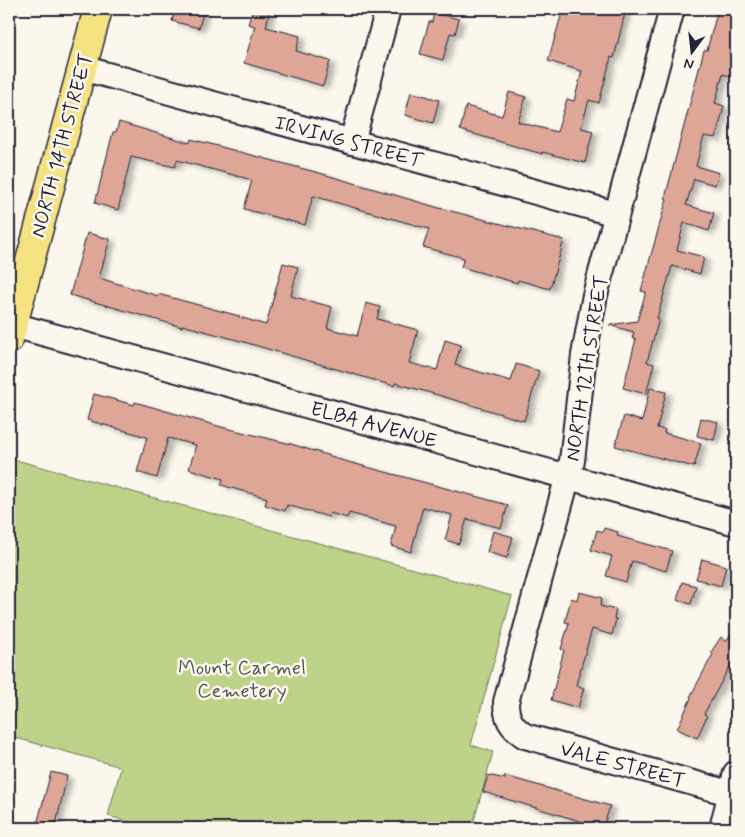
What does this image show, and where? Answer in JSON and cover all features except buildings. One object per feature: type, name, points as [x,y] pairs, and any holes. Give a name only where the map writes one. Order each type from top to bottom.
[{"type":"main road","name":"NORTH 14TH STREET","points":[[11,332],[98,9]]},
{"type":"street","points":[[352,142],[388,9]]},
{"type":"street","name":"NORTH 12TH STREET","points":[[512,726],[506,710],[506,702],[572,461],[584,355],[595,295],[672,9]]},
{"type":"street","name":"IRVING STREET","points":[[82,68],[616,214]]},
{"type":"street","name":"ELBA AVENUE","points":[[11,332],[568,476],[736,523]]},
{"type":"street","name":"VALE STREET","points":[[512,726],[525,736],[544,742],[735,787]]},
{"type":"street","points":[[722,828],[735,787]]},
{"type":"green space","name":"Mount Carmel Cemetery","points":[[9,458],[512,596],[471,745],[493,752],[472,828],[151,828],[108,816],[121,767],[9,736]]}]
